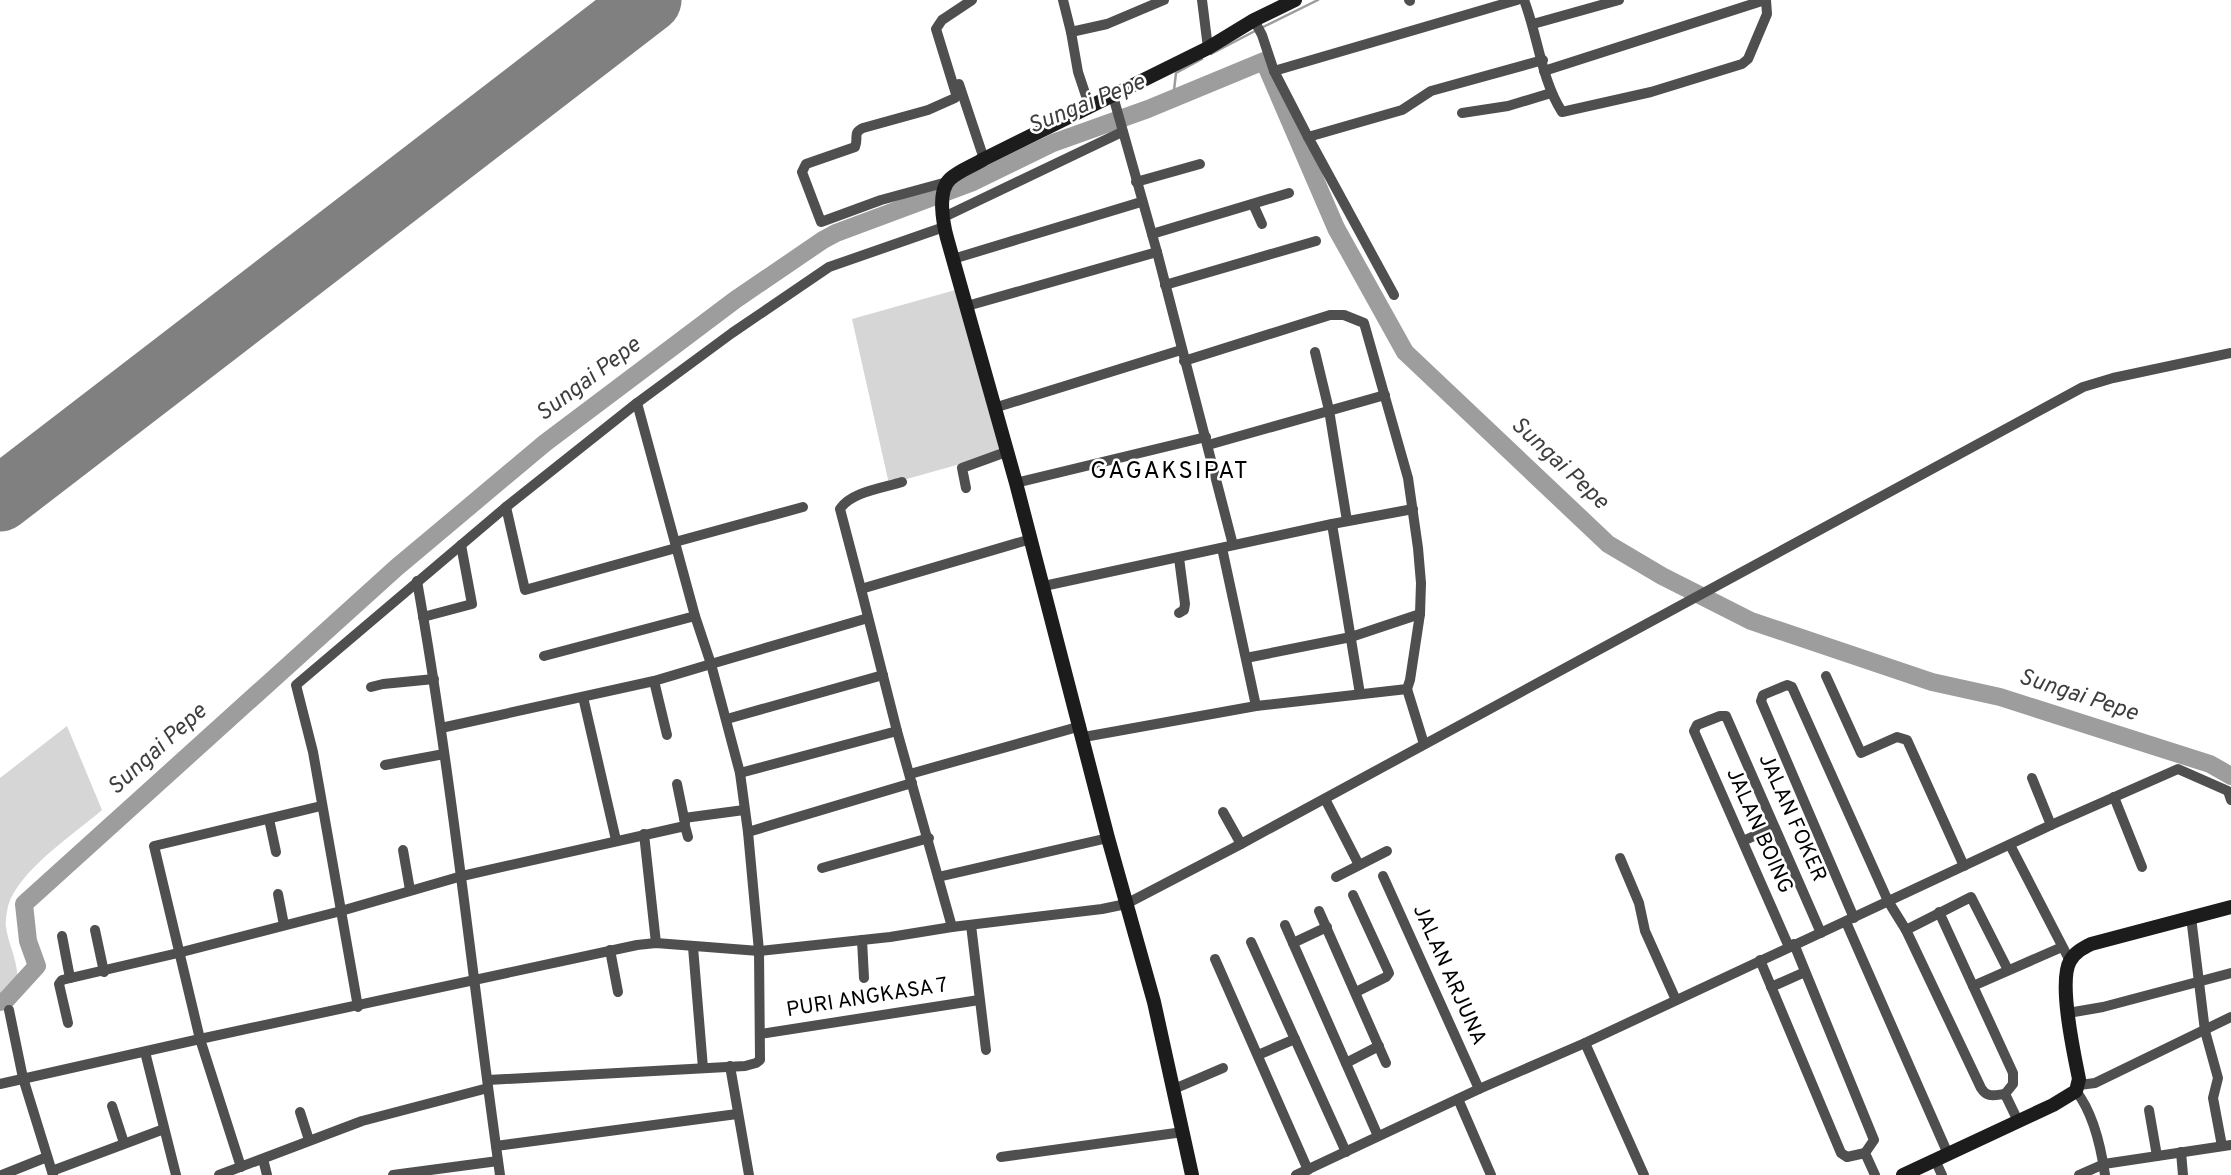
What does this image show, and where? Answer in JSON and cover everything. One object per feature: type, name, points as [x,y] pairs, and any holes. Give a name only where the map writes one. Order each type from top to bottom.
[{"type":"main road","points":[[1192,1175],[1154,1002],[1108,838],[1044,586],[953,260],[944,218],[946,187],[984,159],[1090,108],[1115,102],[1294,0]]},
{"type":"main road","points":[[1903,1175],[2067,1098],[2077,1088],[2066,993],[2070,961],[2077,951],[2091,944],[2231,907]]},
{"type":"street","points":[[946,187],[881,200],[821,222],[802,172],[806,163],[855,147],[855,135],[863,128],[928,110],[955,98],[936,29],[942,20],[972,0]]},
{"type":"street","points":[[1063,0],[1078,72],[1090,108]]},
{"type":"street","points":[[1070,32],[1107,24],[1164,0]]},
{"type":"street","points":[[1202,0],[1208,48]]},
{"type":"street","points":[[1275,71],[1517,0]]},
{"type":"street","points":[[1308,137],[1402,110],[1431,90],[1544,65],[1766,0],[1767,14],[1748,59],[1742,64],[1651,92],[1562,112],[1551,93],[1544,65],[1533,24],[1524,0]]},
{"type":"street","points":[[1533,24],[1619,0]]},
{"type":"street","points":[[1255,21],[1275,71],[1308,137],[1394,295]]},
{"type":"street","points":[[946,44],[984,159]]},
{"type":"street","points":[[1462,113],[1508,106],[1551,93]]},
{"type":"street","points":[[1115,102],[1207,441],[1256,706]]},
{"type":"street","points":[[358,1007],[313,752],[296,685],[506,507],[637,403],[820,272],[944,218],[1121,129]]},
{"type":"street","points":[[1136,182],[1200,164]]},
{"type":"street","points":[[1152,234],[1289,193]]},
{"type":"street","points":[[953,260],[1141,202]]},
{"type":"street","points":[[1253,204],[1262,225]]},
{"type":"street","points":[[1165,285],[1316,241]]},
{"type":"street","points":[[967,306],[1157,252]]},
{"type":"street","points":[[994,408],[1330,315],[1344,315],[1362,320],[1367,326],[1408,478],[1413,509],[1421,583],[1420,614],[1407,689],[1424,744]]},
{"type":"street","points":[[1315,352],[1329,410],[1347,521]]},
{"type":"street","points":[[0,1084],[610,950],[656,943],[759,951],[862,940],[1126,904],[1325,799],[2083,387],[2231,353]]},
{"type":"street","points":[[1016,483],[1207,441],[1385,395]]},
{"type":"street","points":[[219,1175],[238,1170],[309,1140],[488,1084],[751,1065],[760,1060],[759,951],[740,773],[637,403]]},
{"type":"street","points":[[967,488],[962,468],[1006,452]]},
{"type":"street","points":[[902,482],[848,500],[840,509],[897,731],[952,927]]},
{"type":"street","points":[[506,507],[524,590],[803,507]]},
{"type":"street","points":[[1044,586],[1413,509]]},
{"type":"street","points":[[1332,524],[1360,694]]},
{"type":"street","points":[[861,589],[1031,539]]},
{"type":"street","points":[[423,617],[472,604],[461,545]]},
{"type":"street","points":[[1179,558],[1185,604],[1184,610],[1179,612]]},
{"type":"street","points":[[417,581],[462,876],[500,1175]]},
{"type":"street","points":[[1246,658],[1351,637],[1420,614]]},
{"type":"street","points":[[544,656],[695,616]]},
{"type":"street","points":[[441,728],[654,681],[868,618]]},
{"type":"street","points":[[727,719],[883,675]]},
{"type":"street","points":[[1826,676],[1861,753],[1896,737],[1907,740],[1964,866]]},
{"type":"street","points":[[371,687],[434,679]]},
{"type":"street","points":[[654,681],[667,735]]},
{"type":"street","points":[[1940,912],[2012,1073],[2013,1084],[2005,1094],[1990,1096],[1981,1088],[1906,930],[1888,901],[1792,687],[1787,685],[1763,695],[1761,701],[1942,1157],[1942,1175]]},
{"type":"street","points":[[748,832],[911,779],[1082,732],[1256,706],[1407,689]]},
{"type":"street","points":[[583,697],[617,840]]},
{"type":"street","name":"JALAN BOING","points":[[1727,719],[1726,716],[1720,716],[1697,726],[1694,731],[1742,841],[1805,972],[1874,1140],[1865,1153]]},
{"type":"street","name":"JALAN FOKER","points":[[1727,719],[1821,933]]},
{"type":"street","points":[[740,773],[897,731]]},
{"type":"street","points":[[385,765],[444,754]]},
{"type":"street","points":[[1296,1175],[2051,825],[2180,769],[2228,792],[2231,800]]},
{"type":"street","points":[[2032,778],[2051,825]]},
{"type":"street","points":[[677,784],[686,827]]},
{"type":"street","points":[[2114,797],[2142,867]]},
{"type":"street","points":[[1325,799],[1359,865]]},
{"type":"street","points":[[238,1170],[178,953],[154,846],[321,806]]},
{"type":"street","points":[[68,1023],[59,984],[62,980],[104,972],[341,911],[462,876],[643,834],[686,827],[744,810]]},
{"type":"street","points":[[1223,812],[1241,844]]},
{"type":"street","points":[[269,819],[276,852]]},
{"type":"street","points":[[1742,841],[1774,827]]},
{"type":"street","points":[[643,834],[656,943]]},
{"type":"street","points":[[822,868],[929,838]]},
{"type":"street","points":[[938,877],[1108,838]]},
{"type":"street","points":[[2010,845],[2070,961]]},
{"type":"street","points":[[403,850],[410,890]]},
{"type":"street","points":[[1336,877],[1387,851]]},
{"type":"street","points":[[1619,858],[1639,903],[1644,927],[1676,1000]]},
{"type":"street","name":"JALAN ARJUNA","points":[[1383,876],[1479,1089]]},
{"type":"street","points":[[278,894],[284,925]]},
{"type":"street","points":[[1353,895],[1389,973],[1356,992]]},
{"type":"street","points":[[1906,930],[1971,897],[2008,970]]},
{"type":"street","points":[[1319,911],[1386,1063]]},
{"type":"street","points":[[2079,1175],[2157,1156],[2227,1145],[2213,1098],[2218,1078],[2205,1031],[2191,917]]},
{"type":"street","points":[[971,925],[986,1050]]},
{"type":"street","points":[[1285,925],[1378,1136]]},
{"type":"street","points":[[1293,943],[1327,927]]},
{"type":"street","points":[[95,930],[104,972]]},
{"type":"street","points":[[62,936],[70,978]]},
{"type":"street","points":[[862,940],[864,978]]},
{"type":"street","points":[[1251,942],[1346,1152]]},
{"type":"street","points":[[693,947],[704,1068]]},
{"type":"street","points":[[1973,986],[2063,947]]},
{"type":"street","points":[[610,950],[618,992]]},
{"type":"street","points":[[1215,959],[1308,1170]]},
{"type":"street","points":[[1759,960],[1841,1153],[1847,1157],[1865,1153],[1875,1175]]},
{"type":"street","points":[[1771,987],[1805,972]]},
{"type":"street","points":[[2068,1013],[2103,1007],[2231,973]]},
{"type":"street","name":"PURI ANGKASA 7","points":[[760,1034],[979,1000]]},
{"type":"street","points":[[9,1010],[23,1078],[52,1173],[164,1129]]},
{"type":"street","points":[[2105,1169],[2096,1135],[2077,1088],[2095,1083],[2231,1017]]},
{"type":"street","points":[[1258,1055],[1295,1040]]},
{"type":"street","points":[[1585,1043],[1644,1175]]},
{"type":"street","points":[[1346,1063],[1379,1046]]},
{"type":"street","points":[[145,1052],[176,1175]]},
{"type":"street","points":[[730,1066],[749,1175]]},
{"type":"street","points":[[1174,1089],[1223,1068]]},
{"type":"street","points":[[2005,1094],[2018,1121]]},
{"type":"street","points":[[1458,1099],[1491,1175]]},
{"type":"street","points":[[112,1106],[124,1143]]},
{"type":"street","points":[[2149,1110],[2157,1156]]},
{"type":"street","points":[[300,1112],[309,1140]]},
{"type":"street","points":[[496,1146],[737,1114]]},
{"type":"street","points":[[1001,1157],[1183,1132]]},
{"type":"street","points":[[2181,1152],[2183,1175]]},
{"type":"street","points":[[2,1175],[47,1157]]},
{"type":"street","points":[[263,1159],[267,1175]]},
{"type":"street","points":[[393,1175],[498,1161]]},
{"type":"shaded area","points":[[959,289],[1003,452],[889,484],[852,319]]},
{"type":"shaded area","points":[[67,726],[102,810],[35,866],[14,893],[8,906],[6,925],[16,968],[16,987],[0,999],[0,778]]},
{"type":"waterway","points":[[1261,28],[1318,0]]},
{"type":"waterway","points":[[1211,54],[1255,31]]},
{"type":"waterway","points":[[1173,99],[1176,73],[1202,59]]},
{"type":"waterway","name":"Sungai Pepe","points":[[0,1002],[6,1000],[37,966],[28,941],[24,904],[396,568],[545,443],[735,300],[836,233],[973,182],[1053,143],[1148,109],[1264,61],[1336,228],[1405,352],[1608,544],[1662,576],[1751,621],[1932,682],[2000,697],[2210,764],[2231,776]]},
{"type":"runway","points":[[0,499],[649,0]]},
{"type":"district","name":"GAGAKSIPAT","points":[[1170,472]]}]
